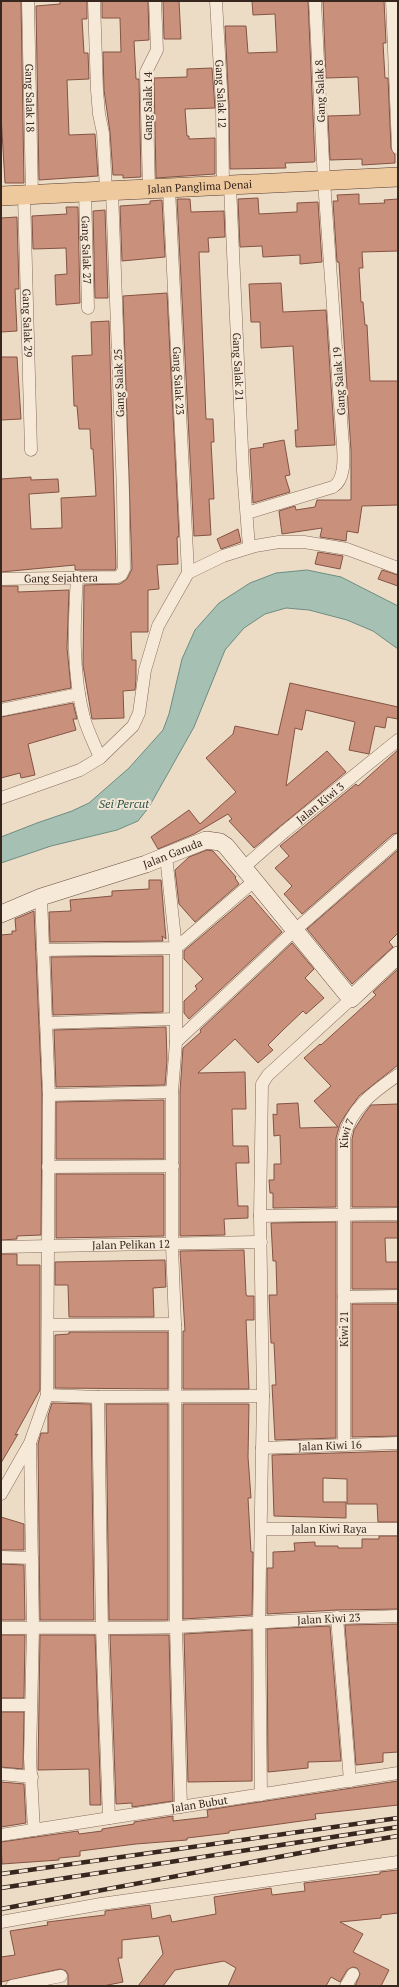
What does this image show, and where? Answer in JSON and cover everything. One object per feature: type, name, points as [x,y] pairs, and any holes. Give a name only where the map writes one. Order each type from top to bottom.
[{"type":"main road","name":"Jalan Panglima Denai","points":[[1,196],[398,177]]},
{"type":"street","name":"Gang Salak 18","points":[[28,1],[28,195]]},
{"type":"street","name":"Gang Salak 25","points":[[94,1],[98,114],[103,133],[109,191],[123,492],[124,569],[121,575]]},
{"type":"street","name":"Gang Salak 14","points":[[149,190],[146,72],[157,50],[155,1]]},
{"type":"street","name":"Gang Salak 12","points":[[216,1],[226,186]]},
{"type":"street","name":"Gang Salak 8","points":[[315,1],[324,181]]},
{"type":"street","points":[[392,1],[398,148]]},
{"type":"street","name":"Gang Salak 19","points":[[247,513],[333,487],[339,482],[341,477],[343,446],[324,181]]},
{"type":"street","name":"Gang Salak 21","points":[[226,186],[249,547]]},
{"type":"street","name":"Gang Salak 23","points":[[169,189],[188,573]]},
{"type":"street","name":"Gang Salak 27","points":[[85,192],[88,308]]},
{"type":"street","name":"Gang Salak 29","points":[[28,195],[31,450]]},
{"type":"street","points":[[1,798],[80,770],[100,758],[133,726],[139,713],[145,670],[158,626],[188,573],[223,556],[249,547],[279,542],[304,542],[347,549],[398,568]]},
{"type":"street","name":"Gang Sejahtera","points":[[1,579],[121,575]]},
{"type":"street","points":[[77,577],[75,650],[79,694],[85,720],[100,758]]},
{"type":"street","points":[[1,710],[79,694]]},
{"type":"street","name":"Jalan Kiwi 3","points":[[176,948],[249,875],[284,832],[398,740]]},
{"type":"street","name":"Jalan Garuda","points":[[1,914],[41,897],[166,856],[206,840],[214,840],[226,846],[351,999]]},
{"type":"street","points":[[176,1042],[294,931],[398,840]]},
{"type":"street","points":[[166,856],[176,948],[176,1042],[172,1092],[172,1245],[175,1324],[176,1627],[181,1808]]},
{"type":"street","points":[[1,1494],[30,1442],[47,1395],[49,1095],[41,897]]},
{"type":"street","points":[[43,950],[176,948]]},
{"type":"street","points":[[262,1795],[259,1622],[263,1396],[260,1242],[262,1084],[268,1075],[398,955]]},
{"type":"street","points":[[46,1023],[176,1019]]},
{"type":"street","name":"Kiwi 7","points":[[344,1215],[344,1138],[346,1126],[355,1112],[371,1094],[398,1075]]},
{"type":"street","points":[[49,1095],[172,1092]]},
{"type":"street","points":[[48,1167],[173,1166]]},
{"type":"street","points":[[260,1216],[398,1214]]},
{"type":"street","name":"Kiwi 21","points":[[344,1215],[344,1444]]},
{"type":"street","name":"Jalan Pelikan 12","points":[[1,1247],[172,1245],[260,1242]]},
{"type":"street","points":[[344,1297],[398,1296]]},
{"type":"street","points":[[48,1325],[175,1324]]},
{"type":"street","points":[[47,1395],[98,1397],[263,1396]]},
{"type":"street","points":[[98,1397],[102,1629],[109,1818]]},
{"type":"street","points":[[30,1442],[33,1628],[31,1705],[34,1830]]},
{"type":"street","name":"Jalan Kiwi 16","points":[[262,1448],[398,1443]]},
{"type":"street","name":"Jalan Kiwi Raya","points":[[261,1529],[398,1529]]},
{"type":"street","points":[[1,1557],[32,1558]]},
{"type":"street","name":"Jalan Kiwi 23","points":[[1,1628],[102,1629],[176,1627],[337,1617],[398,1616]]},
{"type":"street","points":[[337,1617],[350,1781]]},
{"type":"street","points":[[1,1704],[31,1705]]},
{"type":"street","name":"Jalan Bubut","points":[[1,1835],[398,1773]]},
{"type":"street","points":[[1,1774],[32,1777]]},
{"type":"street","points":[[1,1922],[101,1904],[398,1862]]},
{"type":"street","points":[[346,1986],[353,1974]]},
{"type":"street","points":[[12,1986],[61,1976]]},
{"type":"water","name":"Sei Percut","points":[[307,570],[341,577],[398,606],[398,649],[373,631],[347,620],[309,610],[286,608],[265,614],[244,628],[225,650],[194,727],[149,807],[138,821],[117,830],[51,846],[1,863],[1,837],[72,811],[89,803],[129,768],[163,730],[169,714],[182,659],[195,630],[219,603],[250,583],[276,573]]},
{"type":"building","points":[[1,1],[21,1],[24,183],[5,183],[1,115]]},
{"type":"building","points":[[60,1],[87,1],[87,19],[82,19],[84,53],[88,53],[89,79],[67,80],[69,135],[95,134],[98,176],[39,180],[36,6],[60,4]]},
{"type":"building","points":[[102,1],[148,1],[149,40],[134,41],[136,79],[139,79],[141,177],[123,178],[123,175],[113,175],[110,132],[104,90],[103,52],[121,52],[120,18],[102,18]]},
{"type":"building","points":[[163,1],[179,1],[181,39],[164,39]]},
{"type":"building","points":[[252,1],[308,1],[314,162],[285,163],[286,168],[230,169],[229,106],[225,26],[246,26],[248,53],[277,52],[275,14],[253,15]]},
{"type":"building","points":[[323,1],[384,1],[386,43],[383,43],[385,78],[388,78],[391,148],[395,155],[395,163],[362,165],[362,159],[330,160],[328,116],[360,115],[358,77],[326,78]]},
{"type":"building","points":[[212,68],[215,108],[185,109],[187,136],[189,136],[189,139],[215,138],[215,174],[156,178],[154,78],[187,77],[187,69]]},
{"type":"building","points":[[359,194],[359,204],[385,203],[384,200],[398,199],[398,251],[362,252],[363,268],[359,268],[361,302],[363,302],[365,325],[367,325],[370,381],[398,381],[398,505],[362,506],[358,533],[347,531],[346,541],[320,537],[322,528],[282,534],[279,511],[295,506],[296,510],[315,507],[317,500],[351,500],[351,451],[339,262],[337,262],[333,201],[338,201],[337,195]]},
{"type":"building","points":[[258,198],[259,214],[297,212],[297,203],[318,202],[322,262],[300,264],[300,255],[263,257],[262,246],[240,247],[238,199]]},
{"type":"building","points":[[177,199],[190,199],[191,212],[224,211],[225,237],[208,238],[209,252],[199,252],[206,419],[213,419],[214,442],[211,442],[214,499],[209,499],[211,535],[194,536]]},
{"type":"building","points":[[162,200],[165,257],[122,261],[120,206],[150,204],[150,201]]},
{"type":"building","points":[[66,207],[78,207],[80,303],[56,305],[55,275],[67,274],[66,248],[33,249],[32,216],[67,214]]},
{"type":"building","points":[[105,210],[108,298],[95,298],[93,211]]},
{"type":"building","points":[[17,217],[19,289],[15,289],[17,331],[1,332],[1,218]]},
{"type":"building","points":[[281,283],[283,312],[326,310],[335,445],[296,447],[295,430],[298,430],[293,346],[261,348],[260,322],[251,322],[249,284]]},
{"type":"building","points":[[167,293],[179,537],[177,537],[178,564],[157,565],[159,589],[148,590],[148,632],[131,632],[132,660],[136,660],[136,679],[135,690],[123,691],[124,718],[92,719],[83,665],[84,585],[120,584],[127,579],[132,569],[123,296]]},
{"type":"building","points":[[109,321],[115,570],[75,570],[75,565],[1,572],[1,479],[31,477],[31,480],[58,479],[59,492],[29,494],[31,529],[62,528],[61,498],[96,496],[93,449],[91,449],[90,429],[79,429],[77,406],[74,406],[72,356],[92,355],[91,322]]},
{"type":"building","points":[[1,357],[17,357],[21,419],[1,420]]},
{"type":"building","points":[[284,440],[290,475],[285,476],[290,492],[253,503],[250,449],[264,447],[263,444]]},
{"type":"building","points":[[238,529],[241,542],[221,549],[217,539]]},
{"type":"building","points":[[318,552],[343,556],[340,569],[315,564]]},
{"type":"building","points":[[382,570],[398,575],[398,586],[378,579]]},
{"type":"building","points":[[1,586],[18,586],[18,592],[69,590],[67,648],[71,688],[1,702]]},
{"type":"building","points":[[290,683],[398,707],[398,719],[387,717],[385,728],[375,726],[369,754],[349,750],[355,722],[306,710],[302,730],[295,728],[286,786],[327,751],[346,772],[254,848],[229,821],[232,819],[228,814],[194,834],[158,849],[151,837],[189,810],[200,824],[236,792],[206,758],[233,734],[235,726],[278,735]]},
{"type":"building","points":[[73,703],[77,719],[73,719],[76,730],[28,744],[35,775],[21,778],[20,773],[1,778],[1,717]]},
{"type":"building","points":[[398,750],[398,833],[393,834],[302,914],[284,894],[292,886],[275,868],[289,856],[280,846],[356,784],[358,786]]},
{"type":"building","points":[[207,850],[213,851],[236,877],[235,878],[239,884],[195,922],[179,904],[175,870],[189,857]]},
{"type":"building","points":[[398,850],[398,933],[389,942],[393,947],[352,984],[307,929]]},
{"type":"building","points":[[149,880],[161,880],[166,939],[162,936],[163,941],[50,942],[49,912],[71,911],[70,900],[112,896],[112,891],[149,889]]},
{"type":"building","points":[[250,895],[282,932],[189,1019],[184,1013],[184,1001],[197,989],[195,986],[203,979],[184,959],[184,951]]},
{"type":"building","points":[[34,911],[42,1095],[41,1235],[17,1236],[17,1239],[1,1240],[1,935],[12,934],[12,931],[16,931],[15,919]]},
{"type":"building","points":[[292,943],[314,969],[305,978],[324,998],[306,1014],[303,1011],[284,1029],[268,1045],[273,1050],[258,1063],[235,1039],[198,1073],[245,1072],[246,1109],[232,1109],[233,1146],[248,1146],[249,1163],[236,1163],[238,1206],[248,1206],[248,1218],[224,1219],[225,1235],[180,1236],[180,1092],[183,1048]]},
{"type":"building","points":[[163,956],[163,1012],[53,1015],[51,957]]},
{"type":"building","points":[[398,969],[398,1065],[359,1096],[340,1124],[336,1138],[336,1207],[273,1208],[273,1193],[270,1193],[269,1180],[274,1180],[274,1164],[281,1164],[280,1135],[274,1136],[273,1114],[277,1115],[277,1104],[298,1103],[300,1128],[338,1127],[314,1101],[331,1086],[304,1058],[320,1044],[321,1045],[376,995],[373,992]]},
{"type":"building","points":[[166,1027],[167,1060],[165,1085],[56,1087],[54,1030]]},
{"type":"building","points":[[164,1100],[164,1159],[56,1159],[56,1102]]},
{"type":"building","points":[[398,1104],[398,1207],[352,1207],[352,1139],[354,1130],[371,1105]]},
{"type":"building","points":[[56,1174],[164,1174],[164,1236],[56,1238]]},
{"type":"building","points":[[336,1222],[336,1438],[275,1440],[272,1385],[276,1385],[274,1343],[271,1343],[269,1295],[277,1295],[276,1261],[273,1261],[271,1223]]},
{"type":"building","points":[[352,1222],[398,1222],[398,1238],[385,1238],[386,1262],[398,1262],[398,1289],[352,1289]]},
{"type":"building","points":[[244,1250],[246,1294],[247,1296],[254,1296],[254,1320],[246,1320],[249,1389],[183,1389],[183,1331],[185,1331],[180,1251]]},
{"type":"building","points":[[1,1254],[17,1254],[17,1265],[40,1265],[40,1390],[15,1435],[18,1434],[1,1463]]},
{"type":"building","points":[[165,1260],[166,1287],[153,1288],[154,1317],[69,1317],[68,1285],[55,1285],[55,1262]]},
{"type":"building","points":[[352,1304],[398,1304],[398,1436],[352,1437]]},
{"type":"building","points":[[69,1332],[168,1332],[168,1389],[55,1388],[55,1335],[69,1334]]},
{"type":"building","points":[[52,1403],[91,1404],[94,1620],[40,1620],[38,1444],[41,1433],[48,1433],[48,1416]]},
{"type":"building","points":[[106,1404],[168,1404],[168,1620],[109,1620]]},
{"type":"building","points":[[183,1404],[249,1404],[248,1457],[251,1498],[248,1498],[251,1552],[253,1552],[252,1615],[183,1619]]},
{"type":"building","points":[[398,1451],[398,1522],[378,1522],[377,1504],[347,1504],[347,1479],[323,1478],[323,1502],[346,1502],[346,1518],[274,1516],[272,1455]]},
{"type":"building","points":[[1,1517],[24,1524],[24,1550],[1,1550]]},
{"type":"building","points":[[379,1536],[398,1536],[398,1609],[337,1610],[267,1614],[267,1568],[273,1568],[273,1552],[295,1551],[294,1543],[315,1542],[315,1546],[362,1548],[362,1539],[379,1539]]},
{"type":"building","points":[[1,1564],[24,1565],[25,1620],[1,1620]]},
{"type":"building","points":[[398,1624],[398,1752],[383,1753],[383,1762],[356,1765],[345,1625]]},
{"type":"building","points":[[330,1626],[341,1761],[308,1762],[308,1768],[268,1772],[267,1629]]},
{"type":"building","points":[[252,1630],[252,1781],[188,1782],[184,1634]]},
{"type":"building","points":[[1,1635],[25,1635],[24,1698],[1,1698]]},
{"type":"building","points":[[40,1635],[95,1635],[101,1805],[90,1805],[89,1769],[38,1770]]},
{"type":"building","points":[[110,1635],[169,1635],[173,1801],[132,1807],[132,1803],[116,1804]]},
{"type":"building","points":[[1,1712],[24,1712],[23,1769],[1,1767]]},
{"type":"building","points":[[398,1781],[398,1805],[315,1814],[316,1819],[229,1831],[229,1833],[187,1838],[187,1840],[136,1844],[80,1851],[80,1856],[59,1858],[59,1860],[2,1864],[1,1842],[78,1831],[79,1834],[102,1831],[102,1829],[134,1824],[134,1822],[173,1816],[173,1821],[208,1817],[207,1810]]},
{"type":"building","points":[[1,1782],[24,1784],[26,1823],[1,1827]]},
{"type":"building","points":[[398,1870],[398,1913],[381,1915],[381,1918],[340,1922],[363,1934],[353,1952],[389,1970],[381,1986],[355,1986],[360,1974],[357,1968],[353,1967],[347,1970],[340,1982],[331,1977],[326,1986],[228,1986],[236,1968],[224,1961],[175,1970],[163,1986],[138,1986],[163,1954],[159,1936],[122,1940],[122,1958],[118,1958],[123,1982],[103,1986],[68,1986],[68,1974],[66,1971],[60,1969],[1,1982],[1,1957],[15,1955],[10,1931],[48,1925],[47,1922],[105,1915],[105,1911],[150,1905],[152,1919],[170,1915],[172,1922],[216,1914],[214,1897],[271,1888],[272,1895],[305,1891],[304,1883],[380,1874],[380,1872]]},
{"type":"railway","points":[[1,1874],[398,1818]]},
{"type":"railway","points":[[1,1888],[398,1827]]},
{"type":"railway","points":[[1,1909],[398,1836]]}]
